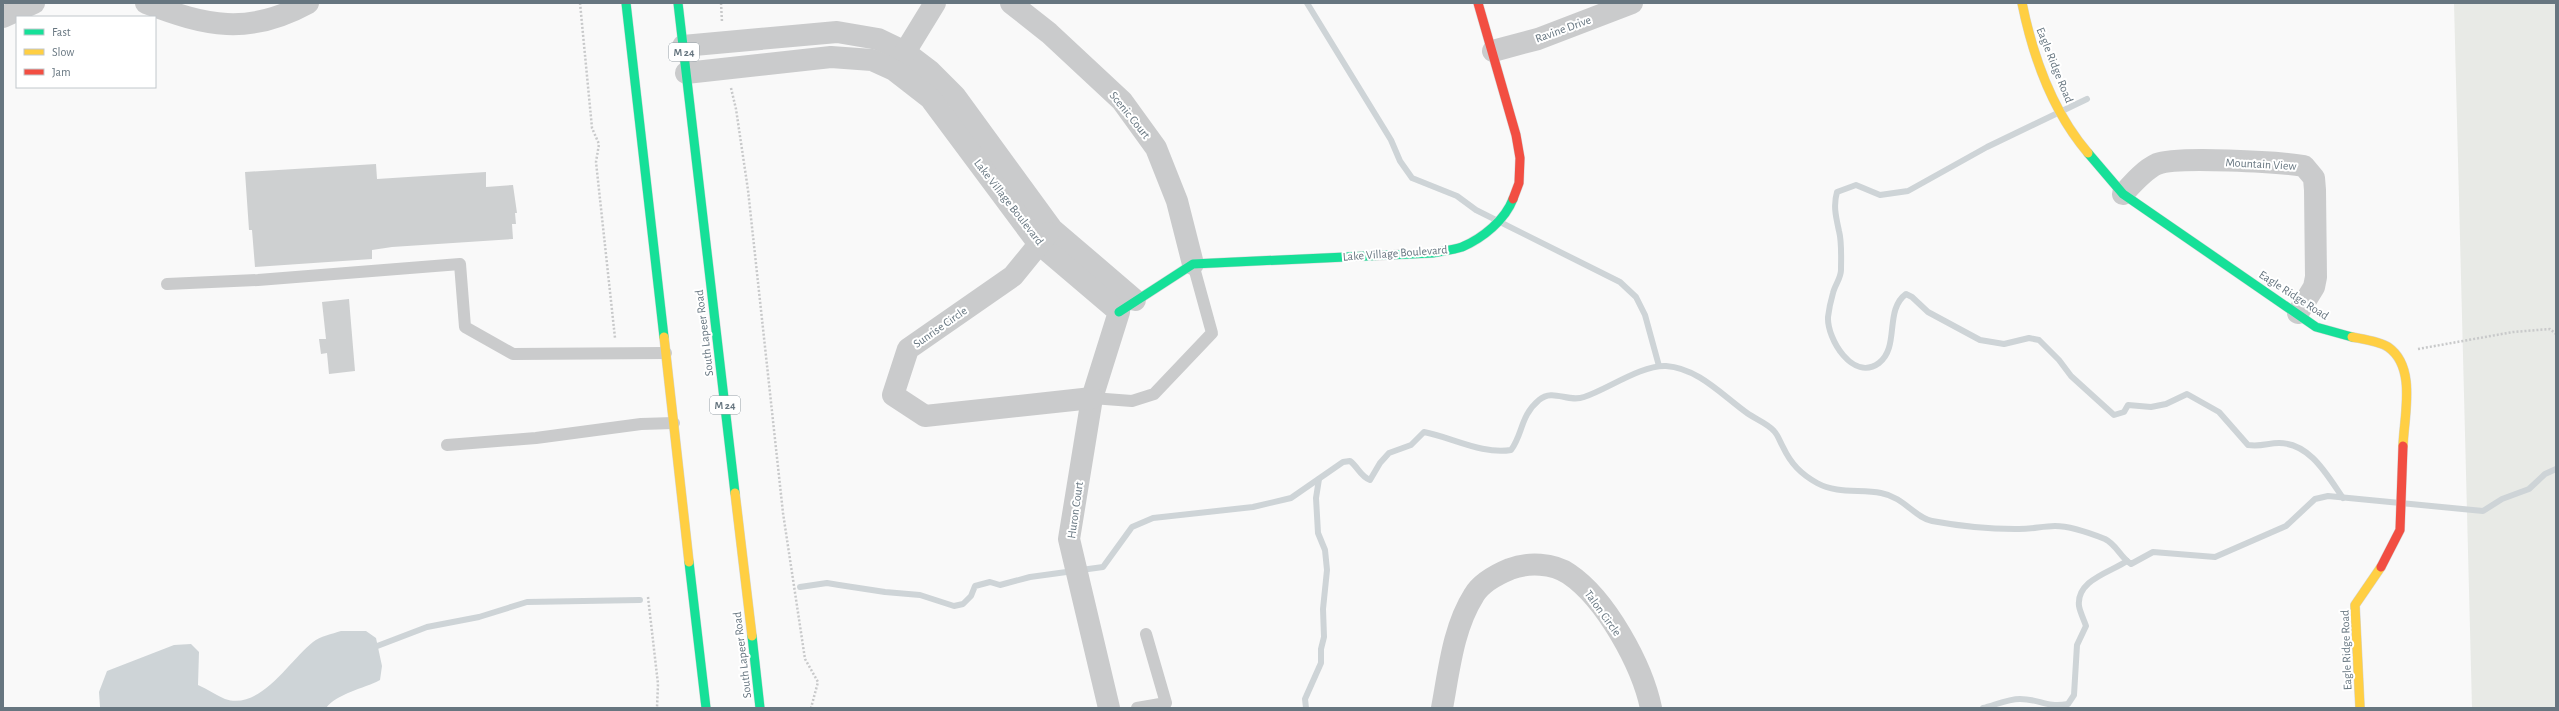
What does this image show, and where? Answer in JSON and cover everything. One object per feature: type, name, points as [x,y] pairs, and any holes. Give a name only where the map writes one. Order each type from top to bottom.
[{"type":"street","points":[[3,17],[34,3]]},
{"type":"street","points":[[146,3],[186,18],[221,25],[256,23],[291,12],[308,3]]},
{"type":"street","points":[[626,3],[706,708]]},
{"type":"street","name":"South Lapeer Road","points":[[678,3],[760,708]]},
{"type":"street","points":[[900,61],[935,3]]},
{"type":"street","name":"Scenic Court","points":[[1010,3],[1049,33],[1122,101],[1156,148],[1177,201],[1193,264]]},
{"type":"street","name":"Lake Village Boulevard","points":[[683,46],[837,32],[878,39],[900,61],[1045,236],[1127,306],[1193,264],[1432,253],[1462,247],[1486,233],[1508,211],[1519,183],[1520,158],[1516,135],[1478,3]]},
{"type":"street","name":"Ravine Drive","points":[[1493,51],[1538,39],[1632,3]]},
{"type":"street","name":"Eagle Ridge Road","points":[[2022,3],[2029,38],[2053,100],[2073,135],[2122,194],[2298,313],[2316,327],[2377,342],[2387,346],[2394,352],[2406,374],[2400,530],[2385,563],[2370,581],[2355,605],[2360,708]]},
{"type":"street","name":"Lake Village Boulevard","points":[[686,73],[831,56],[900,61]]},
{"type":"street","name":"Mountain View","points":[[2122,194],[2147,170],[2159,163],[2201,161],[2284,163],[2304,166],[2314,178],[2316,277],[2314,287],[2298,313]]},
{"type":"street","name":"Sunrise Circle","points":[[1045,236],[1013,276],[908,349],[894,395],[926,416],[1092,398]]},
{"type":"street","name":"Huron Court","points":[[1109,708],[1069,539],[1092,398],[1127,306]]},
{"type":"street","name":"Talon Circle","points":[[1442,708],[1455,638],[1474,594],[1498,574],[1518,566],[1549,565],[1567,573],[1581,583],[1599,604],[1636,664],[1647,688],[1651,708]]},
{"type":"lane","points":[[167,284],[266,279],[460,264],[465,327],[513,354],[666,352]]},
{"type":"lane","points":[[1092,398],[1132,401],[1154,394],[1212,333],[1193,264]]},
{"type":"lane","points":[[447,445],[536,438],[641,424],[674,423]]},
{"type":"lane","points":[[1137,708],[1167,705],[1146,634]]},
{"type":"path","points":[[580,3],[592,128],[599,144],[596,162],[615,342]]},
{"type":"path","points":[[721,3],[723,29]]},
{"type":"path","points":[[729,82],[736,109],[748,190],[783,513],[805,658],[818,682],[811,708]]},
{"type":"path","points":[[2394,352],[2513,332],[2550,328],[2556,334]]},
{"type":"path","points":[[648,597],[658,694],[656,708]]},
{"type":"shaded area","points":[[2454,3],[2556,3],[2556,708],[2472,708]]},
{"type":"shaded area","points":[[341,631],[366,631],[376,638],[382,666],[380,680],[344,695],[326,708],[100,707],[99,692],[107,671],[174,645],[191,644],[199,652],[198,685],[225,699],[238,701],[250,698],[262,691],[284,672],[304,650],[316,640]]},
{"type":"building","points":[[376,164],[377,179],[486,172],[486,187],[513,185],[517,213],[515,213],[516,224],[512,224],[513,239],[392,247],[372,250],[372,259],[255,267],[252,230],[249,230],[245,172]]},
{"type":"building","points":[[349,299],[355,371],[329,374],[327,353],[321,354],[319,339],[326,339],[322,302]]},
{"type":"waterway","points":[[1307,3],[1391,140],[1400,161],[1412,178],[1457,196],[1476,210],[1620,282],[1636,297],[1645,315],[1659,366]]},
{"type":"waterway","points":[[2087,99],[1987,147],[1908,191],[1880,195],[1856,185],[1837,192],[1835,207],[1841,240],[1841,270],[1833,293],[1828,317],[1832,336],[1837,346],[1851,363],[1860,367],[1869,367],[1879,363],[1889,348],[1895,309],[1899,301],[1906,294],[1912,297],[1928,312],[1980,340],[2004,344],[2029,338],[2039,340],[2059,360],[2071,376],[2114,415],[2124,412],[2128,405],[2151,407],[2166,404],[2187,394],[2219,412],[2248,445],[2257,446],[2279,443],[2290,444],[2300,448],[2309,454],[2324,470],[2343,498]]},
{"type":"waterway","points":[[800,587],[827,583],[885,592],[920,595],[954,606],[963,604],[971,596],[975,586],[990,582],[1000,585],[1030,577],[1103,567],[1132,527],[1153,518],[1253,507],[1291,498],[1343,462],[1350,461],[1364,476],[1370,480],[1380,463],[1389,453],[1411,445],[1424,432],[1478,448],[1500,451],[1511,450],[1518,438],[1528,412],[1539,400],[1544,397],[1550,395],[1572,398],[1584,397],[1635,373],[1646,369],[1666,366],[1678,368],[1699,377],[1747,413],[1771,428],[1778,437],[1789,459],[1801,472],[1817,483],[1832,489],[1873,492],[1889,495],[1903,503],[1920,516],[1942,523],[1994,528],[2025,529],[2061,526],[2074,529],[2105,539],[2131,564],[2153,552],[2215,557],[2286,526],[2315,499],[2328,496],[2483,511],[2502,499],[2529,489],[2545,474],[2556,469]]},
{"type":"waterway","points":[[1306,708],[1305,699],[1321,663],[1321,649],[1324,637],[1323,609],[1327,570],[1325,550],[1318,533],[1316,498],[1319,479]]},
{"type":"waterway","points":[[1983,708],[2015,699],[2027,699],[2054,705],[2068,704],[2074,695],[2077,645],[2086,626],[2079,606],[2080,597],[2083,590],[2089,583],[2127,561]]},
{"type":"waterway","points":[[372,648],[427,627],[479,617],[527,602],[640,600]]},
{"type":"traffic: fast","points":[[626,3],[664,337]]},
{"type":"traffic: fast","points":[[678,3],[735,493]]},
{"type":"traffic: fast","points":[[2088,153],[2123,194],[2316,327],[2352,337]]},
{"type":"traffic: fast","points":[[1119,312],[1193,264],[1432,253],[1459,248],[1478,239],[1492,228],[1505,214],[1513,199]]},
{"type":"traffic: fast","points":[[689,562],[706,708]]},
{"type":"traffic: fast","points":[[752,636],[760,708]]},
{"type":"traffic: slow","points":[[2022,3],[2038,63],[2054,101],[2075,137],[2088,153]]},
{"type":"traffic: slow","points":[[664,337],[689,562]]},
{"type":"traffic: slow","points":[[2352,337],[2375,342],[2388,347],[2397,356],[2403,367],[2407,393],[2403,446]]},
{"type":"traffic: slow","points":[[735,493],[752,636]]},
{"type":"traffic: slow","points":[[2360,708],[2355,605],[2381,567]]},
{"type":"traffic: jam","points":[[1478,3],[1516,135],[1520,158],[1519,183],[1513,199]]},
{"type":"traffic: jam","points":[[2381,567],[2400,530],[2403,446]]}]
